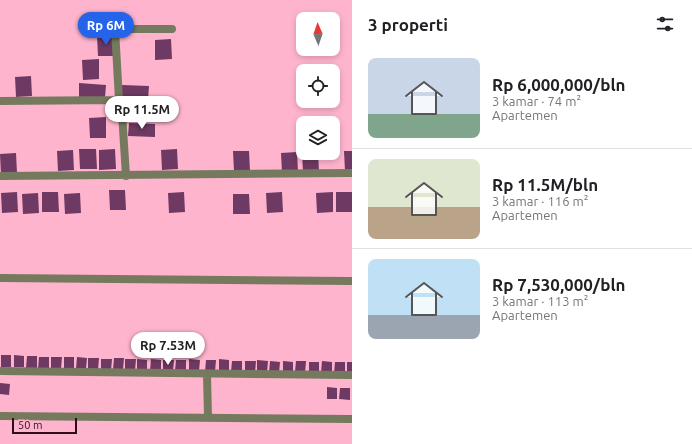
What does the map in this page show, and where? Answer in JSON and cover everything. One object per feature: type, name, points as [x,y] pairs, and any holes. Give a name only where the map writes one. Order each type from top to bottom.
[{"type":"street","points":[[97,29],[172,29]]},
{"type":"street","points":[[115,29],[119,100],[122,113],[126,176]]},
{"type":"street","points":[[0,101],[119,100]]},
{"type":"street","points":[[0,176],[352,173]]},
{"type":"street","points":[[0,278],[352,281]]},
{"type":"street","points":[[0,371],[352,375]]},
{"type":"street","points":[[207,374],[208,417]]},
{"type":"street","points":[[0,416],[352,419]]},
{"type":"building","points":[[97,36],[113,36],[114,56],[98,56]]},
{"type":"building","points":[[171,39],[172,59],[155,60],[155,40]]},
{"type":"building","points":[[99,59],[99,79],[83,80],[82,60]]},
{"type":"building","points":[[31,76],[32,96],[16,97],[15,77]]},
{"type":"building","points":[[79,83],[106,85],[105,98],[79,97]]},
{"type":"building","points":[[122,85],[149,86],[148,100],[122,98]]},
{"type":"building","points":[[127,103],[153,104],[153,118],[126,116]]},
{"type":"building","points":[[106,117],[106,138],[90,138],[89,118]]},
{"type":"building","points":[[129,123],[155,124],[155,137],[128,136]]},
{"type":"building","points":[[79,149],[96,149],[97,169],[80,169]]},
{"type":"building","points":[[115,149],[116,169],[99,170],[99,150]]},
{"type":"building","points":[[177,149],[178,169],[162,170],[161,150]]},
{"type":"building","points":[[73,150],[74,170],[58,171],[57,151]]},
{"type":"building","points":[[233,151],[249,151],[250,171],[234,171]]},
{"type":"building","points":[[344,151],[352,151],[352,171],[345,171]]},
{"type":"building","points":[[296,152],[298,172],[282,173],[281,153]]},
{"type":"building","points":[[16,153],[17,173],[1,174],[0,154]]},
{"type":"building","points":[[302,160],[318,160],[319,171],[303,172]]},
{"type":"building","points":[[109,190],[125,190],[126,210],[110,210]]},
{"type":"building","points":[[17,192],[18,212],[2,213],[1,193]]},
{"type":"building","points":[[42,192],[58,192],[59,212],[42,212]]},
{"type":"building","points":[[184,192],[185,212],[169,213],[168,193]]},
{"type":"building","points":[[282,192],[283,212],[267,213],[266,193]]},
{"type":"building","points":[[333,192],[333,212],[317,213],[316,193]]},
{"type":"building","points":[[336,192],[352,192],[352,212],[336,212]]},
{"type":"building","points":[[38,193],[39,213],[23,214],[22,194]]},
{"type":"building","points":[[80,193],[81,213],[65,214],[64,194]]},
{"type":"building","points":[[233,194],[249,194],[250,214],[233,214]]},
{"type":"building","points":[[1,355],[11,355],[11,367],[1,367]]},
{"type":"building","points":[[14,355],[24,356],[24,367],[14,367]]},
{"type":"building","points":[[27,356],[37,356],[37,368],[26,368]]},
{"type":"building","points":[[39,357],[49,357],[49,369],[38,369]]},
{"type":"building","points":[[51,357],[62,357],[61,369],[51,369]]},
{"type":"building","points":[[64,357],[74,357],[74,369],[64,368]]},
{"type":"building","points":[[77,357],[87,358],[86,369],[76,369]]},
{"type":"building","points":[[88,358],[99,358],[98,370],[88,370]]},
{"type":"building","points":[[114,358],[124,358],[123,370],[113,370]]},
{"type":"building","points":[[101,359],[112,359],[111,371],[101,370]]},
{"type":"building","points":[[125,359],[136,359],[135,371],[125,370]]},
{"type":"building","points":[[137,359],[147,360],[147,371],[137,371]]},
{"type":"building","points":[[151,359],[161,360],[161,371],[150,371]]},
{"type":"building","points":[[189,359],[200,360],[199,371],[189,371]]},
{"type":"building","points":[[219,359],[229,360],[229,371],[219,371]]},
{"type":"building","points":[[163,360],[174,360],[173,372],[163,371]]},
{"type":"building","points":[[176,360],[186,360],[186,372],[175,371]]},
{"type":"building","points":[[206,360],[216,360],[215,372],[205,372]]},
{"type":"building","points":[[257,360],[268,361],[267,372],[257,372]]},
{"type":"building","points":[[232,361],[242,361],[242,373],[231,372]]},
{"type":"building","points":[[245,361],[256,361],[255,373],[245,372]]},
{"type":"building","points":[[270,361],[280,362],[279,373],[269,373]]},
{"type":"building","points":[[283,361],[293,362],[293,373],[283,373]]},
{"type":"building","points":[[296,361],[306,361],[305,373],[295,372]]},
{"type":"building","points":[[322,361],[332,362],[332,373],[321,373]]},
{"type":"building","points":[[309,362],[319,362],[319,374],[309,373]]},
{"type":"building","points":[[335,362],[345,362],[345,374],[334,374]]},
{"type":"building","points":[[347,362],[352,362],[352,374],[347,374]]},
{"type":"building","points":[[0,383],[10,384],[9,395],[0,394]]},
{"type":"building","points":[[327,387],[337,388],[337,399],[327,399]]},
{"type":"building","points":[[340,388],[350,388],[350,400],[339,399]]}]
